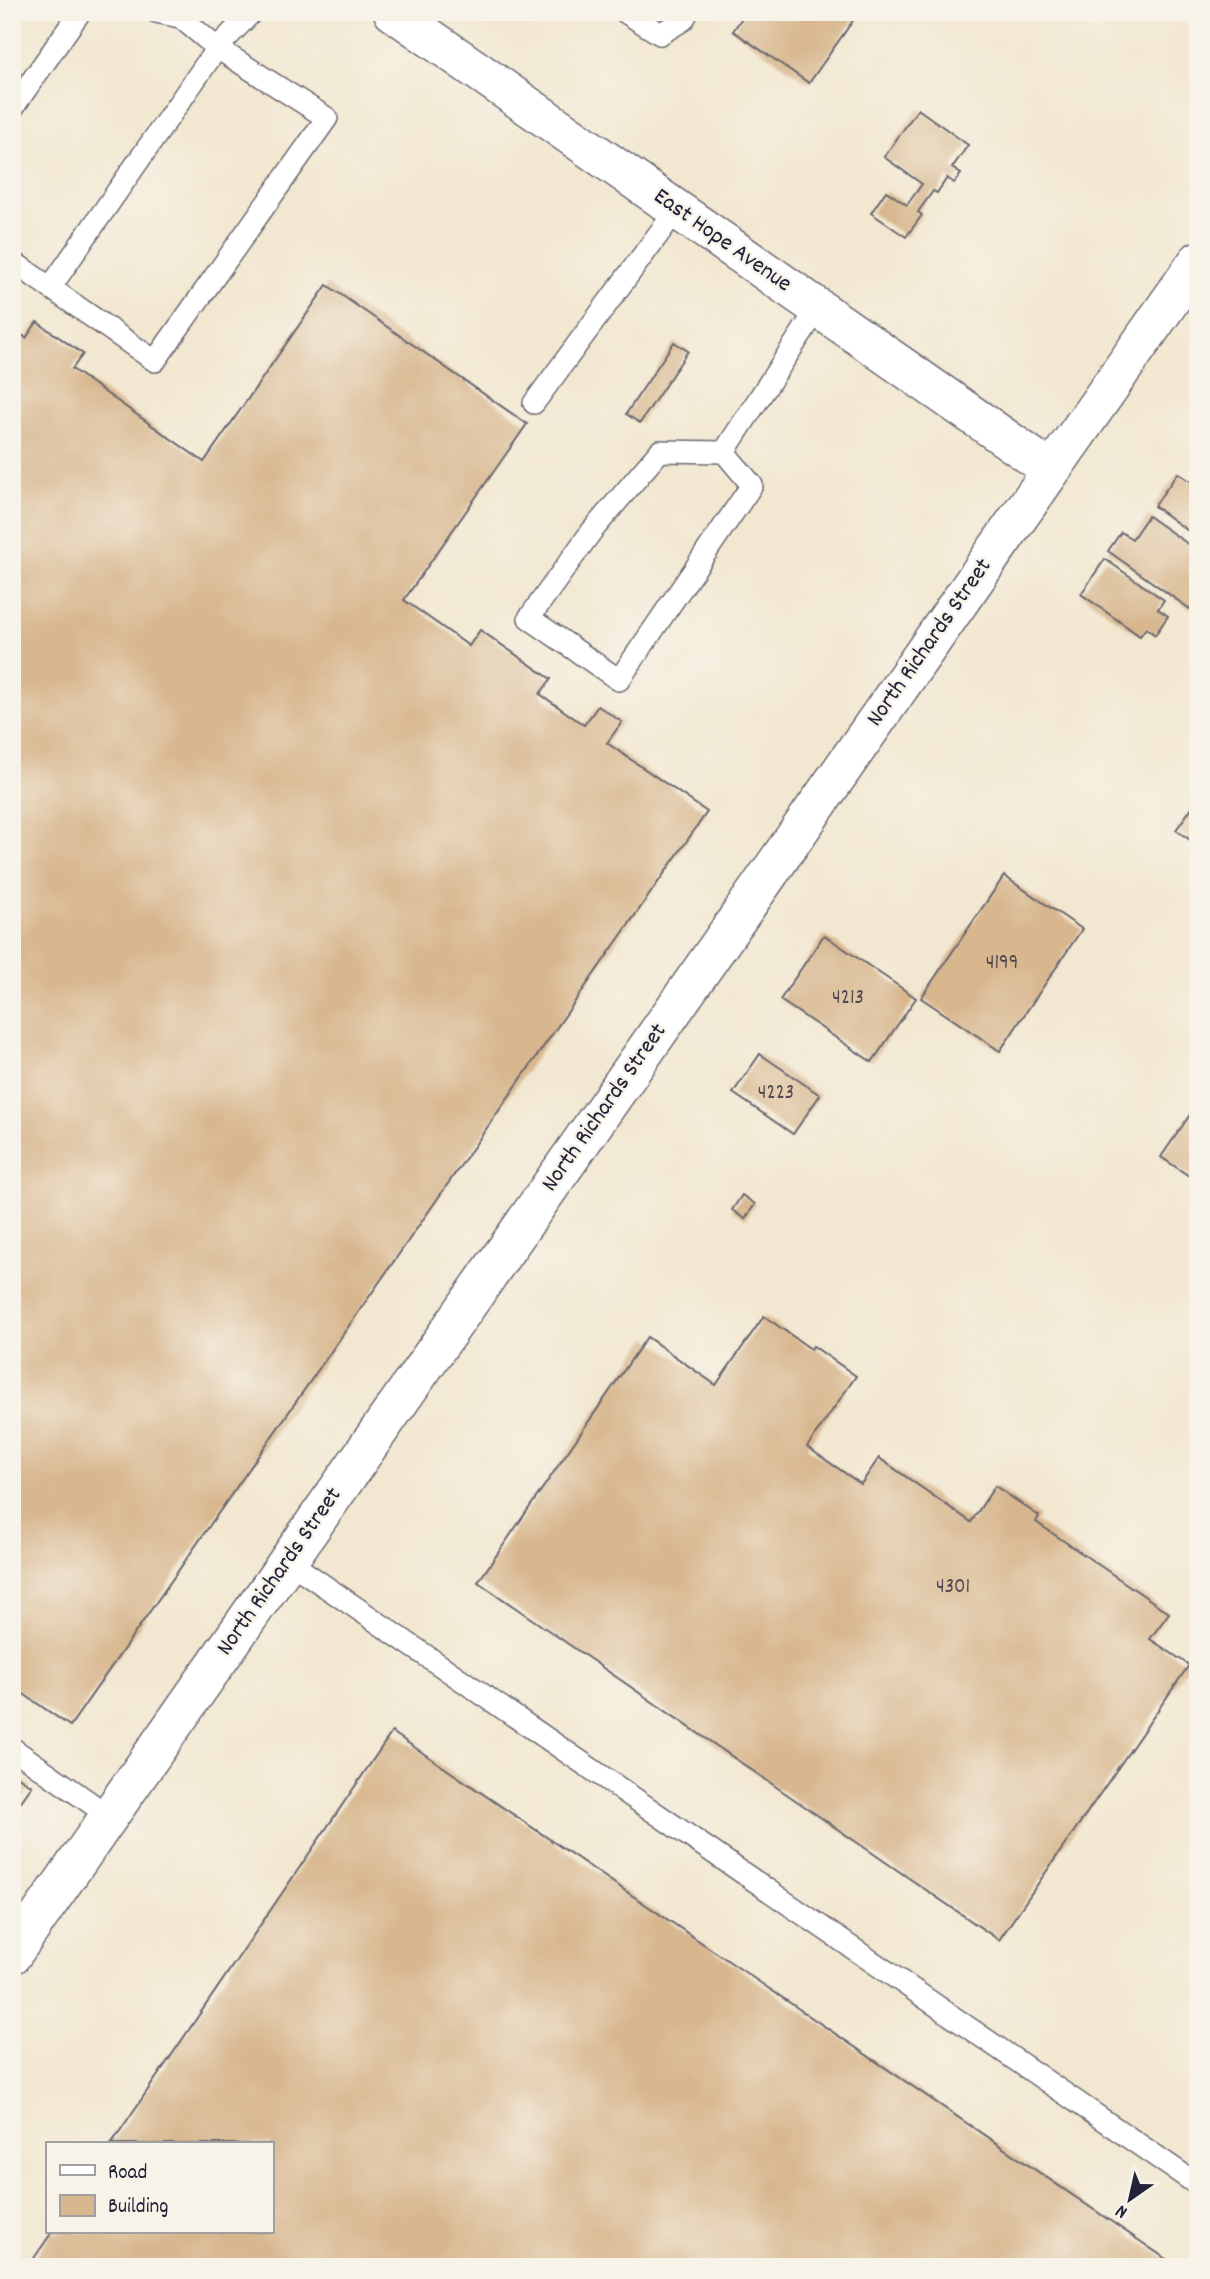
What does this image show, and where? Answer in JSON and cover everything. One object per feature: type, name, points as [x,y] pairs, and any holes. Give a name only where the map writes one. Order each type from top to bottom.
[{"type":"street","name":"East Hope Avenue","points":[[393,12],[1051,470]]},
{"type":"street","name":"North Richards Street","points":[[12,1955],[1198,261]]},
{"type":"lane","points":[[12,109],[80,12]]},
{"type":"lane","points":[[12,261],[155,361],[327,118],[218,48],[180,17],[156,12]]},
{"type":"lane","points":[[50,288],[218,48],[252,12]]},
{"type":"lane","points":[[625,12],[660,34],[683,20],[688,12]]},
{"type":"lane","points":[[534,403],[677,209]]},
{"type":"lane","points":[[724,452],[818,308]]},
{"type":"lane","points":[[660,450],[724,452],[752,485],[620,680],[528,618],[591,532],[660,450]]},
{"type":"lane","points":[[288,1561],[1198,2185]]},
{"type":"lane","points":[[12,1748],[109,1816]]},
{"type":"building","points":[[746,12],[859,12],[809,83],[733,31]]},
{"type":"building","points":[[918,109],[968,145],[952,168],[961,174],[954,183],[947,178],[937,193],[933,191],[918,212],[922,215],[906,237],[871,213],[886,191],[907,205],[922,184],[884,157]]},
{"type":"building","points":[[327,285],[527,424],[404,600],[469,646],[480,630],[551,679],[540,694],[584,725],[598,706],[622,722],[607,743],[707,812],[70,1726],[12,1686],[12,328],[26,338],[37,322],[83,354],[72,369],[204,462]]},
{"type":"building","points":[[674,342],[688,351],[640,423],[626,414]]},
{"type":"building","points":[[1178,473],[1198,486],[1198,538],[1154,506]]},
{"type":"building","points":[[1148,516],[1198,551],[1198,598],[1190,609],[1108,551],[1121,532],[1132,539]]},
{"type":"building","points":[[1105,559],[1164,600],[1158,609],[1168,616],[1155,635],[1146,628],[1140,636],[1081,594]]},
{"type":"building","points":[[1198,799],[1198,841],[1196,844],[1176,830]]},
{"type":"building","points":[[1004,876],[1082,929],[1000,1051],[921,998]]},
{"type":"building","points":[[824,935],[916,998],[872,1062],[780,1000]]},
{"type":"building","points":[[760,1054],[820,1095],[793,1134],[733,1093]]},
{"type":"building","points":[[1198,1103],[1198,1182],[1161,1157]]},
{"type":"building","points":[[742,1195],[755,1204],[745,1219],[732,1210]]},
{"type":"building","points":[[764,1316],[856,1376],[807,1447],[861,1484],[879,1458],[971,1522],[995,1486],[1039,1516],[1036,1522],[1169,1613],[1150,1639],[1189,1665],[999,1940],[478,1582],[647,1337],[716,1385]]},
{"type":"building","points":[[392,1732],[1178,2267],[28,2267],[51,2234],[273,2234],[273,2142],[112,2142]]},
{"type":"building","points":[[12,1773],[32,1786],[12,1814]]}]
